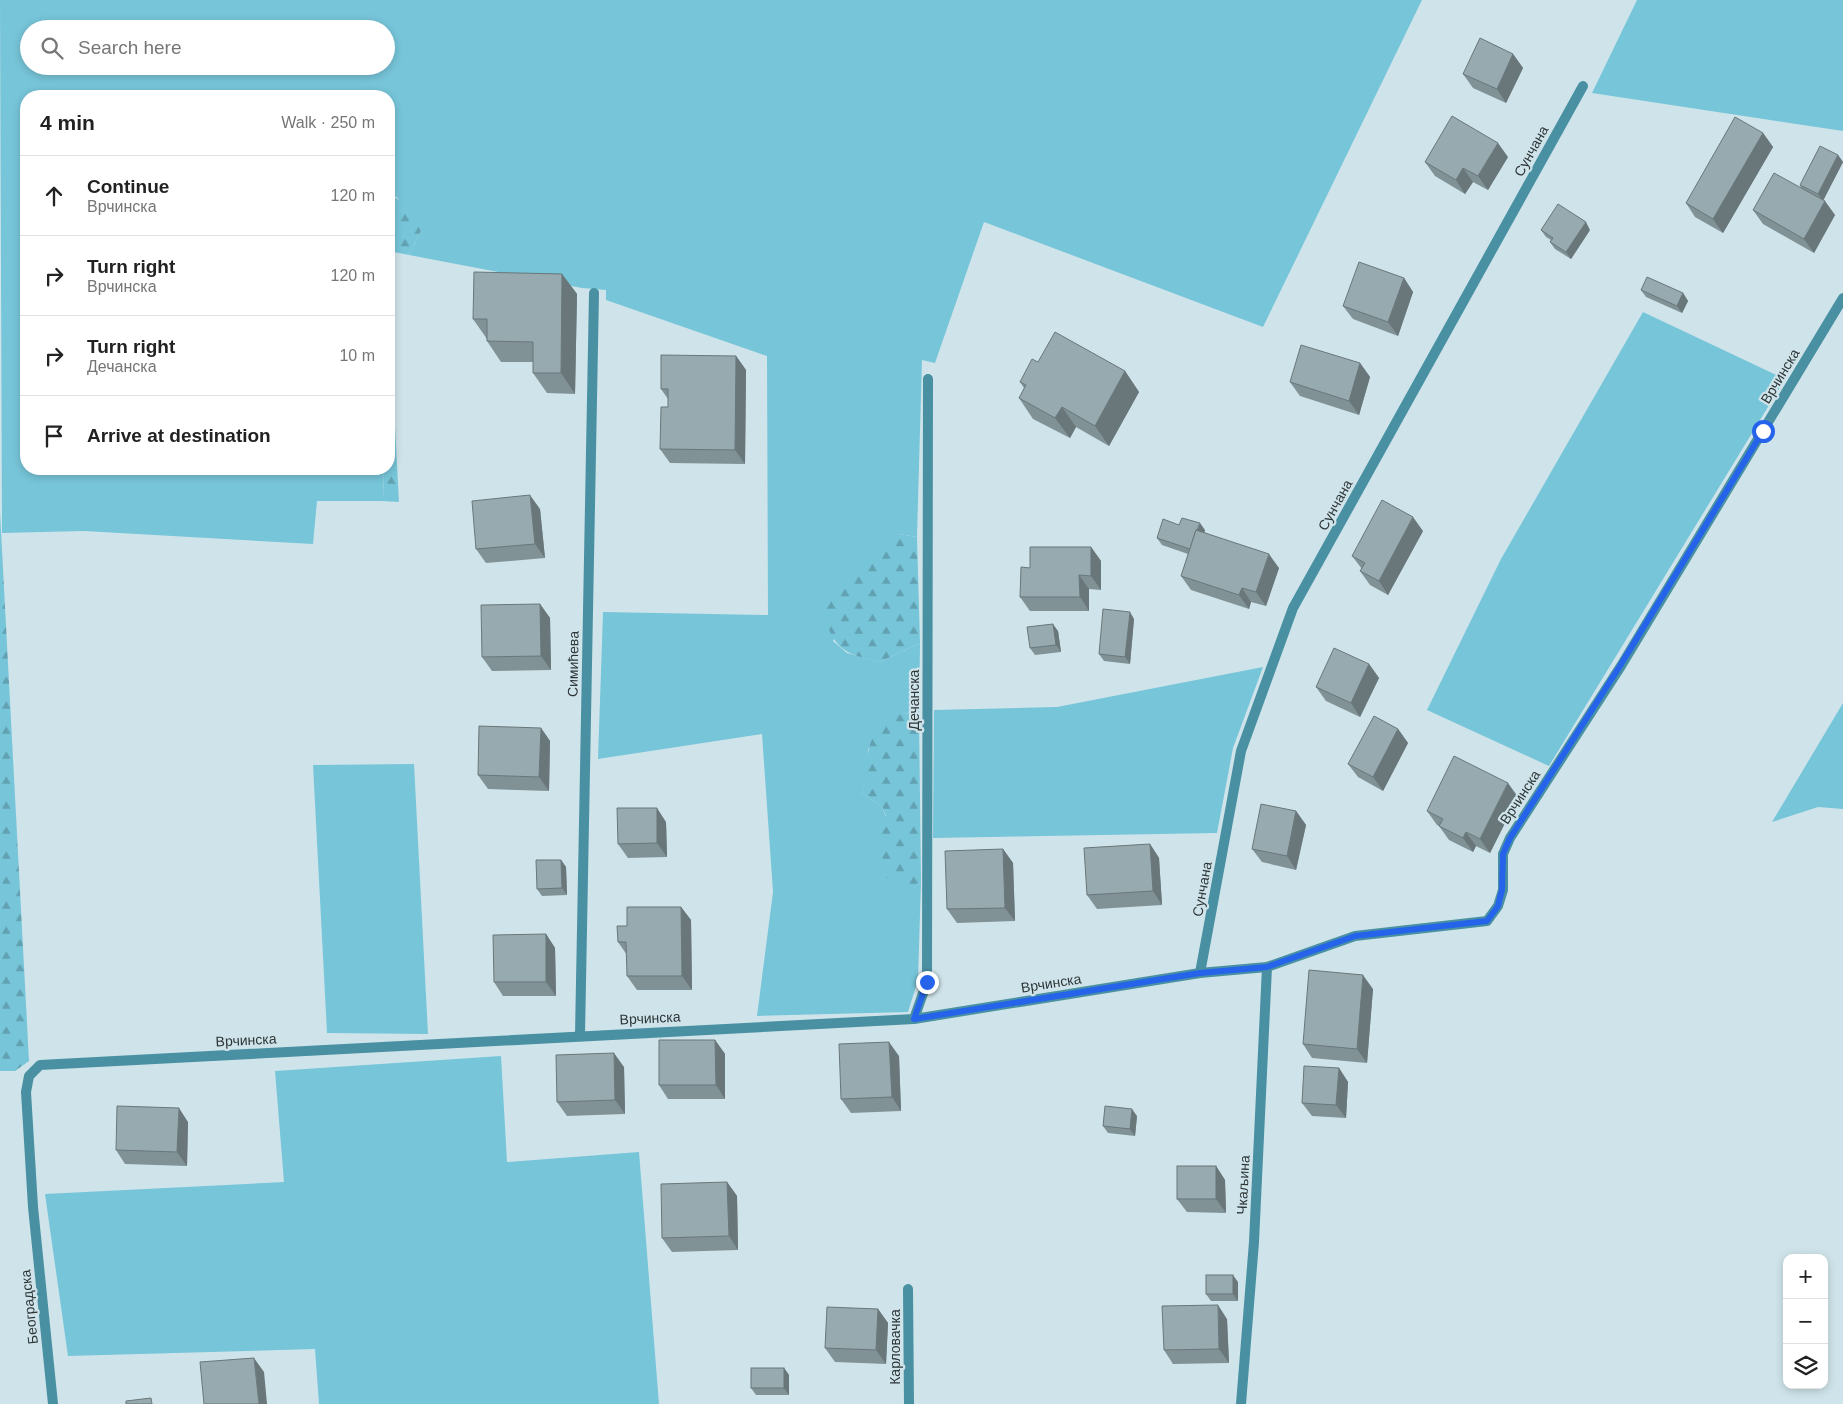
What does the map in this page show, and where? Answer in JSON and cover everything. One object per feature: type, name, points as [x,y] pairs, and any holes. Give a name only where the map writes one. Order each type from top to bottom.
[{"type":"street","name":"Сунчана","points":[[1200,973],[1241,751],[1293,608],[1583,86]]},
{"type":"street","name":"Симићева","points":[[580,1035],[594,293]]},
{"type":"street","name":"Врчинска","points":[[33,1207],[26,1092],[29,1076],[40,1065],[580,1035],[914,1019],[1200,973],[1267,967],[1355,936],[1487,921],[1498,906],[1502,890],[1503,854],[1510,838],[1620,666],[1843,298]]},
{"type":"street","name":"Дечанска","points":[[914,1019],[927,982],[928,379]]},
{"type":"street","name":"Чкаљина","points":[[1241,1404],[1254,1242],[1267,967]]},
{"type":"street","name":"Београдска","points":[[33,1207],[52,1404]]},
{"type":"street","name":"Карловачка","points":[[908,1289],[909,1404]]},
{"type":"green space","points":[[0,0],[1422,0],[1263,327],[984,222],[935,363],[922,360],[917,537],[899,534],[833,641],[847,653],[880,662],[920,643],[919,715],[903,713],[868,749],[867,775],[862,793],[882,807],[914,888],[921,882],[918,980],[908,1012],[757,1016],[773,892],[762,734],[598,759],[603,612],[768,615],[767,356],[606,300],[606,290],[582,288],[409,255],[421,231],[395,197],[395,90],[20,90],[20,475],[384,475],[383,501],[317,501],[313,544],[84,531],[2,533]]},
{"type":"green space","points":[[1637,0],[1843,0],[1843,131],[1592,93]]},
{"type":"green space","points":[[395,198],[405,204],[421,231],[409,255],[395,252]]},
{"type":"green space","points":[[1643,312],[1785,379],[1549,766],[1427,710],[1501,559]]},
{"type":"green space","points":[[395,426],[399,502],[383,501],[384,475],[395,475]]},
{"type":"green space","points":[[0,512],[29,1061],[15,1071],[0,1071]]},
{"type":"green space","points":[[899,534],[917,537],[920,643],[880,662],[854,655],[841,648],[831,635],[822,611],[825,601],[832,590],[853,568]]},
{"type":"green space","points":[[1263,667],[1233,748],[1217,833],[933,838],[934,710],[1057,707]]},
{"type":"green space","points":[[1843,703],[1843,809],[1818,807],[1772,822]]},
{"type":"green space","points":[[903,713],[919,715],[921,882],[914,888],[898,888],[886,877],[877,832],[886,816],[882,807],[862,793],[869,750],[874,734],[879,728]]},
{"type":"green space","points":[[414,764],[428,1034],[327,1033],[313,765]]},
{"type":"green space","points":[[501,1056],[507,1162],[639,1152],[659,1404],[319,1404],[315,1349],[68,1356],[45,1194],[284,1182],[275,1071]]},
{"type":"building","points":[[1480,38],[1513,54],[1497,89],[1463,74]]},
{"type":"building","points":[[1452,116],[1498,143],[1478,176],[1463,168],[1456,180],[1425,162]]},
{"type":"building","points":[[1735,117],[1763,133],[1713,219],[1686,203]]},
{"type":"building","points":[[1820,146],[1838,155],[1818,194],[1800,185]]},
{"type":"building","points":[[1774,173],[1825,201],[1804,239],[1753,210]]},
{"type":"building","points":[[1558,204],[1586,222],[1566,252],[1550,242],[1553,238],[1541,230]]},
{"type":"building","points":[[1359,262],[1404,278],[1388,322],[1343,306]]},
{"type":"building","points":[[474,272],[562,274],[561,373],[533,373],[533,342],[487,341],[487,319],[473,319]]},
{"type":"building","points":[[1647,277],[1683,293],[1677,306],[1641,290]]},
{"type":"building","points":[[1055,332],[1125,371],[1095,426],[1062,407],[1055,418],[1019,398],[1026,385],[1020,382],[1032,359],[1038,362]]},
{"type":"building","points":[[1301,345],[1360,363],[1349,401],[1290,382]]},
{"type":"building","points":[[661,355],[736,356],[735,450],[660,449],[661,407],[668,407],[668,389],[661,389]]},
{"type":"building","points":[[530,495],[535,544],[476,549],[472,501]]},
{"type":"building","points":[[1382,500],[1413,517],[1379,581],[1360,571],[1365,563],[1352,556]]},
{"type":"building","points":[[1182,518],[1200,523],[1190,549],[1157,538],[1163,519],[1179,525]]},
{"type":"building","points":[[1196,530],[1269,554],[1256,592],[1242,588],[1239,595],[1181,576]]},
{"type":"building","points":[[1030,547],[1091,547],[1091,576],[1079,575],[1080,597],[1020,597],[1021,567],[1030,568]]},
{"type":"building","points":[[540,604],[541,656],[482,657],[481,605]]},
{"type":"building","points":[[1103,609],[1130,612],[1125,657],[1099,654]]},
{"type":"building","points":[[1053,624],[1056,645],[1030,648],[1027,627]]},
{"type":"building","points":[[1334,648],[1369,664],[1351,703],[1316,687]]},
{"type":"building","points":[[1374,716],[1398,729],[1373,777],[1348,764]]},
{"type":"building","points":[[479,726],[541,728],[539,777],[478,775]]},
{"type":"building","points":[[1454,756],[1508,783],[1480,839],[1466,832],[1463,838],[1439,826],[1443,819],[1427,811]]},
{"type":"building","points":[[1261,804],[1296,811],[1287,856],[1252,849]]},
{"type":"building","points":[[617,808],[657,808],[657,843],[618,844]]},
{"type":"building","points":[[1150,844],[1153,891],[1087,895],[1084,848]]},
{"type":"building","points":[[1003,849],[1005,908],[947,909],[945,851]]},
{"type":"building","points":[[536,860],[561,860],[562,888],[537,889]]},
{"type":"building","points":[[627,907],[681,907],[682,976],[627,976],[626,942],[618,942],[617,926],[627,926]]},
{"type":"building","points":[[546,934],[546,982],[494,982],[493,935]]},
{"type":"building","points":[[1309,970],[1363,975],[1357,1049],[1303,1044]]},
{"type":"building","points":[[659,1040],[715,1040],[716,1085],[659,1085]]},
{"type":"building","points":[[889,1042],[892,1097],[841,1099],[839,1044]]},
{"type":"building","points":[[614,1053],[615,1100],[557,1102],[556,1055]]},
{"type":"building","points":[[1304,1066],[1339,1068],[1336,1105],[1302,1103]]},
{"type":"building","points":[[117,1106],[179,1108],[177,1152],[116,1150]]},
{"type":"building","points":[[1105,1106],[1132,1109],[1130,1129],[1103,1126]]},
{"type":"building","points":[[1177,1166],[1216,1166],[1216,1199],[1177,1199]]},
{"type":"building","points":[[727,1182],[729,1236],[662,1238],[661,1184]]},
{"type":"building","points":[[1206,1275],[1233,1275],[1233,1294],[1206,1294]]},
{"type":"building","points":[[1218,1305],[1219,1349],[1164,1350],[1162,1306]]},
{"type":"building","points":[[827,1307],[878,1309],[876,1350],[825,1348]]},
{"type":"building","points":[[254,1358],[259,1404],[204,1404],[200,1362]]},
{"type":"building","points":[[751,1368],[784,1368],[784,1388],[751,1388]]},
{"type":"building","points":[[151,1398],[152,1404],[126,1404],[126,1401]]},
{"type":"route","points":[[927,982],[914,1019],[1200,973],[1267,967],[1355,936],[1487,921],[1498,906],[1502,890],[1503,854],[1510,838],[1620,666],[1763,431]]}]
